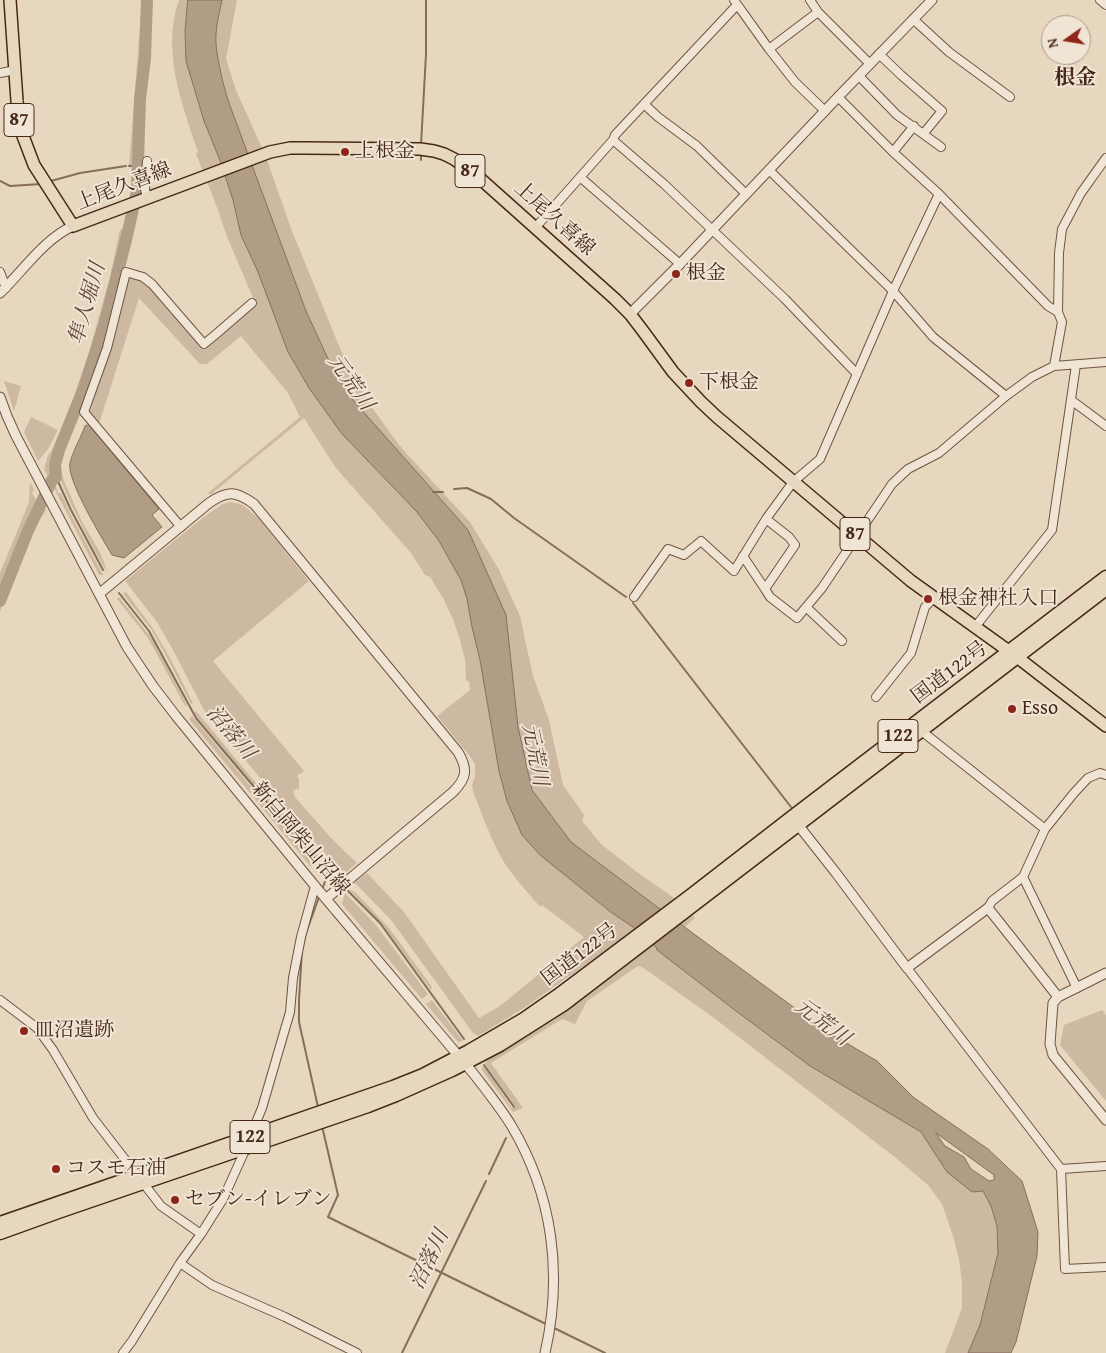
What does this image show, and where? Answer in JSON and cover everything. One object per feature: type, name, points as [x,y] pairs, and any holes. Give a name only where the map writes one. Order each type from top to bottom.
[{"type":"highway","name":"国道122号","points":[[0,1223],[140,1179],[248,1142],[375,1104],[426,1082],[461,1061],[500,1045],[563,1005],[628,949],[1013,654],[1106,577]]},
{"type":"highway","name":"国道122号","points":[[1013,654],[1106,589]]},
{"type":"highway","name":"国道122号","points":[[0,1233],[140,1179]]},
{"type":"main road","name":"上尾久喜線","points":[[10,0],[19,118],[26,146],[34,165],[73,226],[262,154],[290,148],[420,149],[444,154],[463,165],[630,314],[673,372],[701,402],[911,581],[1013,654],[1106,726]]},
{"type":"street","points":[[810,0],[818,12],[870,64]]},
{"type":"street","points":[[630,314],[932,0]]},
{"type":"street","points":[[1100,0],[1106,5]]},
{"type":"street","points":[[535,228],[613,140],[614,135],[735,2],[796,82],[824,111]]},
{"type":"street","points":[[769,48],[818,12]]},
{"type":"street","points":[[914,19],[949,52],[1010,97]]},
{"type":"street","points":[[879,54],[942,112],[924,133]]},
{"type":"street","points":[[0,73],[15,70]]},
{"type":"street","points":[[858,76],[897,115],[942,147]]},
{"type":"street","points":[[838,97],[893,152],[939,194],[1048,306],[1058,312]]},
{"type":"street","points":[[644,104],[696,146],[746,194]]},
{"type":"street","points":[[893,152],[914,126]]},
{"type":"street","points":[[613,140],[664,184],[785,299],[857,374]]},
{"type":"street","points":[[1054,366],[1062,322],[1058,312],[1059,253],[1062,229],[1081,193],[1106,158]]},
{"type":"street","points":[[144,199],[147,161]]},
{"type":"street","points":[[769,170],[893,292],[933,336],[1006,396]]},
{"type":"street","points":[[580,177],[680,264]]},
{"type":"street","points":[[634,597],[668,549],[684,555],[701,541],[734,571],[766,519],[794,482],[820,459],[893,292],[939,194]]},
{"type":"street","points":[[3,290],[52,240],[73,226]]},
{"type":"street","points":[[0,272],[3,290]]},
{"type":"street","points":[[181,527],[84,412],[107,348],[126,272],[143,277],[152,284],[204,344],[252,303]]},
{"type":"street","points":[[743,556],[770,597],[797,618],[822,588],[892,484],[908,469],[939,453],[1006,396],[1032,377],[1054,366],[1106,362]]},
{"type":"street","points":[[975,627],[1052,530],[1076,365]]},
{"type":"street","name":"新白岡柴山沼線","points":[[0,397],[16,436],[127,647],[153,686],[315,886],[327,898],[493,1099],[511,1125],[528,1157],[541,1194],[551,1235],[554,1282],[552,1315],[545,1353]]},
{"type":"street","points":[[1071,400],[1106,426]]},
{"type":"street","points":[[99,594],[220,496],[237,494],[254,504],[458,752],[463,760],[465,775],[454,792],[327,898]]},
{"type":"street","points":[[765,589],[795,545],[789,536],[766,519]]},
{"type":"street","points":[[876,697],[911,653],[925,607],[934,598]]},
{"type":"street","points":[[806,607],[842,641]]},
{"type":"street","points":[[917,728],[1044,829]]},
{"type":"street","points":[[907,968],[988,908],[992,901],[1023,877],[1044,829],[1088,778],[1100,773],[1106,775]]},
{"type":"street","points":[[795,821],[1060,1169],[1065,1269],[1106,1267]]},
{"type":"street","points":[[1023,877],[1077,988]]},
{"type":"street","points":[[123,1353],[223,1199],[262,1108],[290,1012],[293,978],[301,937],[315,886]]},
{"type":"street","points":[[988,908],[1058,998]]},
{"type":"street","points":[[1104,1116],[1053,1055],[1050,1044],[1053,1003],[1058,998],[1106,973]]},
{"type":"street","points":[[0,1000],[37,1028],[53,1050],[93,1118],[161,1206],[201,1234]]},
{"type":"street","points":[[1060,1169],[1106,1166]]},
{"type":"street","points":[[180,1263],[212,1285],[286,1316],[356,1353]]},
{"type":"shaded area","points":[[142,0],[144,0],[141,66],[132,165],[129,165]]},
{"type":"shaded area","points":[[179,0],[188,0],[185,32],[186,61],[204,121],[221,163],[233,200],[241,235],[258,272],[288,352],[309,388],[342,434],[417,512],[439,541],[461,580],[480,660],[499,771],[507,801],[522,835],[540,855],[612,913],[633,927],[658,950],[736,1011],[810,1066],[921,1132],[947,1172],[983,1191],[991,1206],[997,1226],[998,1253],[980,1325],[968,1353],[945,1353],[962,1308],[962,1283],[959,1259],[942,1204],[928,1185],[896,1158],[710,1015],[642,967],[638,966],[587,1001],[575,1024],[562,1019],[491,1063],[523,1108],[513,1112],[482,1070],[482,1066],[486,1069],[512,1108],[515,1107],[485,1064],[486,1061],[554,1020],[633,961],[640,954],[632,947],[619,942],[616,943],[527,1006],[478,1036],[473,1033],[391,920],[354,882],[367,873],[404,912],[479,1018],[500,1006],[584,937],[542,905],[540,907],[505,864],[493,842],[473,792],[475,764],[437,716],[470,690],[469,682],[466,680],[465,660],[460,640],[443,598],[430,577],[425,575],[411,553],[336,468],[304,418],[210,495],[208,493],[300,417],[288,393],[241,336],[207,364],[200,364],[139,298],[99,424],[90,412],[128,278],[131,276],[149,286],[203,347],[253,305],[256,305],[228,239],[196,154],[198,152],[180,96],[173,58],[172,39],[174,19]]},
{"type":"shaded area","points":[[188,0],[222,0],[216,44],[219,66],[229,103],[306,311],[329,361],[352,399],[468,530],[506,615],[518,727],[532,790],[571,842],[826,1031],[877,1061],[913,1097],[988,1149],[1022,1181],[1038,1232],[1037,1256],[1016,1342],[1011,1353],[968,1353],[980,1325],[998,1253],[997,1226],[991,1206],[983,1191],[972,1192],[947,1172],[921,1132],[810,1066],[736,1011],[657,950],[633,927],[612,913],[540,855],[522,835],[507,801],[499,771],[480,660],[461,580],[439,541],[417,512],[342,434],[309,388],[288,352],[258,272],[241,235],[233,200],[221,163],[204,121],[186,61],[185,32]],"holes":[[[936,1133],[994,1175],[994,1180],[989,1181],[971,1169],[964,1157],[945,1146]]]},
{"type":"shaded area","points":[[222,0],[237,0],[226,59],[236,90],[266,157],[292,231],[344,358],[371,406],[393,437],[470,522],[498,568],[520,616],[533,676],[549,720],[563,785],[584,815],[582,821],[601,844],[674,898],[695,918],[685,927],[571,842],[532,790],[518,727],[506,615],[352,399],[329,361],[306,311],[229,103],[219,66],[216,44]]},
{"type":"shaded area","points":[[120,229],[124,229],[96,345],[56,448],[52,466],[54,475],[50,480],[44,469],[48,455],[52,450],[73,399],[89,352],[110,277]]},
{"type":"shaded area","points":[[129,231],[133,231],[104,345],[84,403],[61,458],[62,473],[67,488],[82,522],[101,554],[107,572],[71,504],[57,472],[57,464],[68,430],[95,363]]},
{"type":"shaded area","points":[[4,381],[21,386],[14,411]]},
{"type":"shaded area","points":[[31,417],[58,430],[48,449],[38,461],[24,432]]},
{"type":"shaded area","points":[[89,425],[159,509],[152,515],[162,527],[124,558],[112,555],[79,495],[70,471],[73,453],[85,426]]},
{"type":"shaded area","points":[[30,482],[34,489],[32,493],[38,503],[26,528],[0,595],[0,573],[29,502]]},
{"type":"shaded area","points":[[55,483],[58,493],[61,493],[103,575],[99,575],[53,486]]},
{"type":"shaded area","points":[[230,502],[243,505],[259,519],[309,581],[213,661],[304,771],[297,776],[299,779],[299,790],[297,788],[293,792],[294,796],[332,839],[357,863],[345,873],[299,825],[204,710],[157,622],[125,581],[205,516],[223,504]]},
{"type":"shaded area","points":[[44,507],[46,511],[33,528],[0,612],[0,606],[19,555],[31,531]]},
{"type":"shaded area","points":[[126,592],[152,627],[193,703],[191,704],[151,629],[123,594]]},
{"type":"shaded area","points":[[119,597],[153,640],[187,705],[185,706],[148,638],[117,599]]},
{"type":"shaded area","points":[[196,711],[319,856],[320,862],[267,802],[194,713]]},
{"type":"shaded area","points":[[192,716],[316,865],[310,866],[189,719]]},
{"type":"shaded area","points":[[349,889],[356,893],[389,928],[432,987],[431,990],[380,922]]},
{"type":"shaded area","points":[[345,893],[376,925],[428,994],[422,999],[342,904]]},
{"type":"shaded area","points":[[432,1000],[463,1041],[458,1042],[426,1004]]},
{"type":"shaded area","points":[[1102,1010],[1106,1016],[1106,1101],[1060,1045],[1064,1025]]},
{"type":"waterway","name":"隼人堀川","points":[[0,601],[27,533],[52,480],[56,477],[55,465],[59,450],[84,388],[105,322],[127,236],[137,191],[140,99],[145,58],[147,0]]},
{"type":"waterway","points":[[421,145],[426,54],[426,0]]},
{"type":"waterway","points":[[421,153],[421,160]]},
{"type":"waterway","points":[[51,181],[80,173],[126,166]]},
{"type":"waterway","points":[[129,166],[138,166]]},
{"type":"waterway","points":[[0,181],[10,186],[41,184]]},
{"type":"waterway","name":"沼落川","points":[[56,477],[103,570]]},
{"type":"waterway","points":[[454,489],[467,488],[491,499],[514,518],[626,597]]},
{"type":"waterway","points":[[433,492],[443,492]]},
{"type":"waterway","name":"沼落川","points":[[119,593],[149,631],[196,718],[308,851],[335,880]]},
{"type":"waterway","points":[[633,603],[791,807]]},
{"type":"waterway","points":[[322,890],[328,873]]},
{"type":"waterway","name":"沼落川","points":[[347,890],[380,923],[464,1039]]},
{"type":"waterway","points":[[318,1107],[299,1022],[299,1000],[302,950],[319,897]]},
{"type":"waterway","name":"沼落川","points":[[484,1065],[514,1107]]},
{"type":"waterway","points":[[322,1126],[338,1195],[328,1217],[548,1325]]},
{"type":"waterway","name":"沼落川","points":[[489,1174],[506,1138]]},
{"type":"waterway","name":"沼落川","points":[[402,1353],[486,1181]]},
{"type":"waterway","points":[[552,1327],[605,1353]]},
{"type":"place","name":"上根金","points":[[345,152]]},
{"type":"place","name":"根金","points":[[676,274]]},
{"type":"place","name":"下根金","points":[[689,383]]},
{"type":"place","name":"根金神社入口","points":[[928,599]]},
{"type":"place","name":"Esso","points":[[1012,709]]},
{"type":"place","name":"皿沼遺跡","points":[[24,1031]]},
{"type":"place","name":"コスモ石油","points":[[56,1169]]},
{"type":"place","name":"セブン-イレブン","points":[[175,1200]]},
{"type":"district","name":"根金","points":[[1075,79]]},
{"type":"water label","name":"元荒川","points":[[350,383]]},
{"type":"water label","name":"元荒川","points":[[534,755]]},
{"type":"water label","name":"元荒川","points":[[822,1023]]}]
